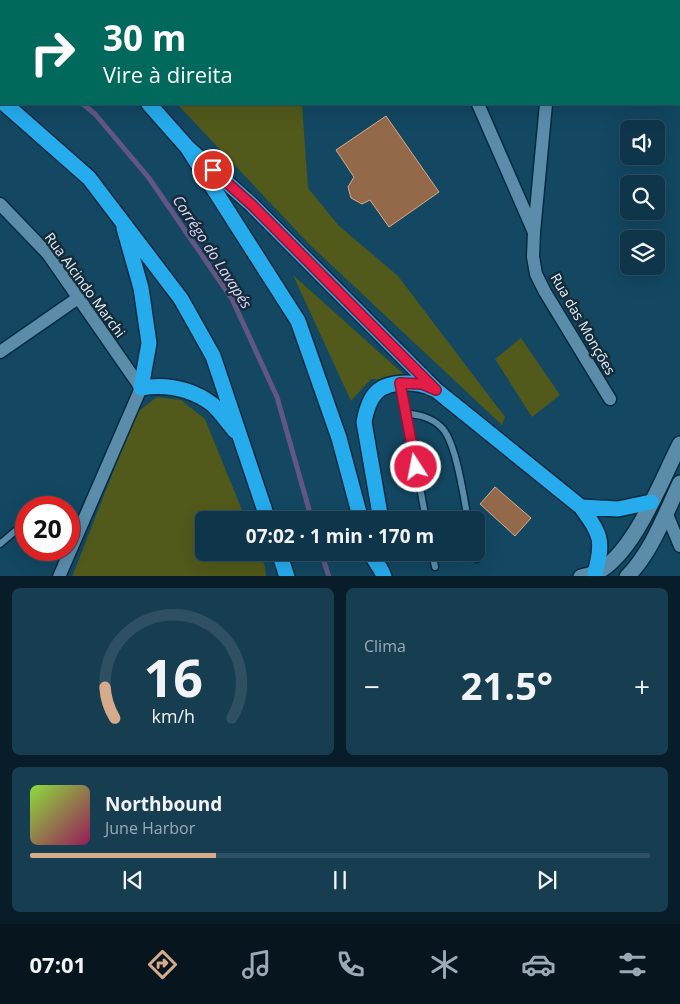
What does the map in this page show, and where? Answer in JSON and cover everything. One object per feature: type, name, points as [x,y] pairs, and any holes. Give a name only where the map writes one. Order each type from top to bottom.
[{"type":"highway","points":[[6,105],[89,178],[181,299],[213,356],[265,511]]},
{"type":"highway","points":[[149,105],[187,147],[252,205],[436,390],[581,507],[598,532],[601,542],[601,552],[588,575]]},
{"type":"highway","points":[[187,147],[298,320],[339,438],[359,511]]},
{"type":"highway","points":[[122,220],[141,288],[149,343],[140,388],[165,386],[188,390],[212,405],[240,438]]},
{"type":"highway","points":[[379,511],[364,422],[366,409],[373,395],[381,387],[390,384],[422,384],[436,390]]},
{"type":"highway","points":[[581,507],[618,509],[651,502]]},
{"type":"highway","points":[[282,561],[288,576]]},
{"type":"highway","points":[[375,561],[383,572]]},
{"type":"main road","points":[[588,575],[618,556],[634,535],[680,444]]},
{"type":"main road","points":[[627,576],[639,563],[650,546],[680,483]]},
{"type":"street","name":"Rua das Monções","points":[[478,105],[534,232]]},
{"type":"street","name":"Rua das Monções","points":[[546,105],[534,232],[533,257],[536,274],[610,399]]},
{"type":"street","name":"Rua Alcindo Marchi","points":[[0,204],[48,254],[140,388]]},
{"type":"street","points":[[0,352],[78,298]]},
{"type":"street","points":[[59,576],[140,388]]},
{"type":"street","points":[[666,512],[680,546]]},
{"type":"lane","points":[[400,383],[424,511]]},
{"type":"lane","points":[[405,413],[423,415],[442,428],[451,443],[466,511]]},
{"type":"lane","points":[[0,544],[15,531]]},
{"type":"lane","points":[[434,561],[435,567]]},
{"type":"green space","points":[[178,105],[302,105],[308,188],[339,226],[398,276],[505,417],[502,425],[310,245]]},
{"type":"green space","points":[[293,275],[410,380],[371,379],[351,401]]},
{"type":"green space","points":[[521,338],[560,395],[532,417],[495,359]]},
{"type":"green space","points":[[157,397],[181,400],[205,419],[242,511],[195,511],[195,561],[263,561],[266,576],[72,576],[78,561],[80,561],[80,556],[136,413]]},
{"type":"building","points":[[386,116],[439,192],[389,227],[370,200],[362,204],[351,198],[348,187],[354,177],[336,150]]},
{"type":"building","points":[[495,487],[531,518],[515,536],[480,504]]},
{"type":"waterway","name":"Corrégo do Lavapés","points":[[84,105],[95,114],[149,178],[232,299],[277,397],[309,511]]},
{"type":"waterway","name":"Corrégo do Lavapés","points":[[324,561],[329,576]]},
{"type":"route","points":[[213,170],[252,205],[436,390],[422,384],[400,383],[416,467]]}]
